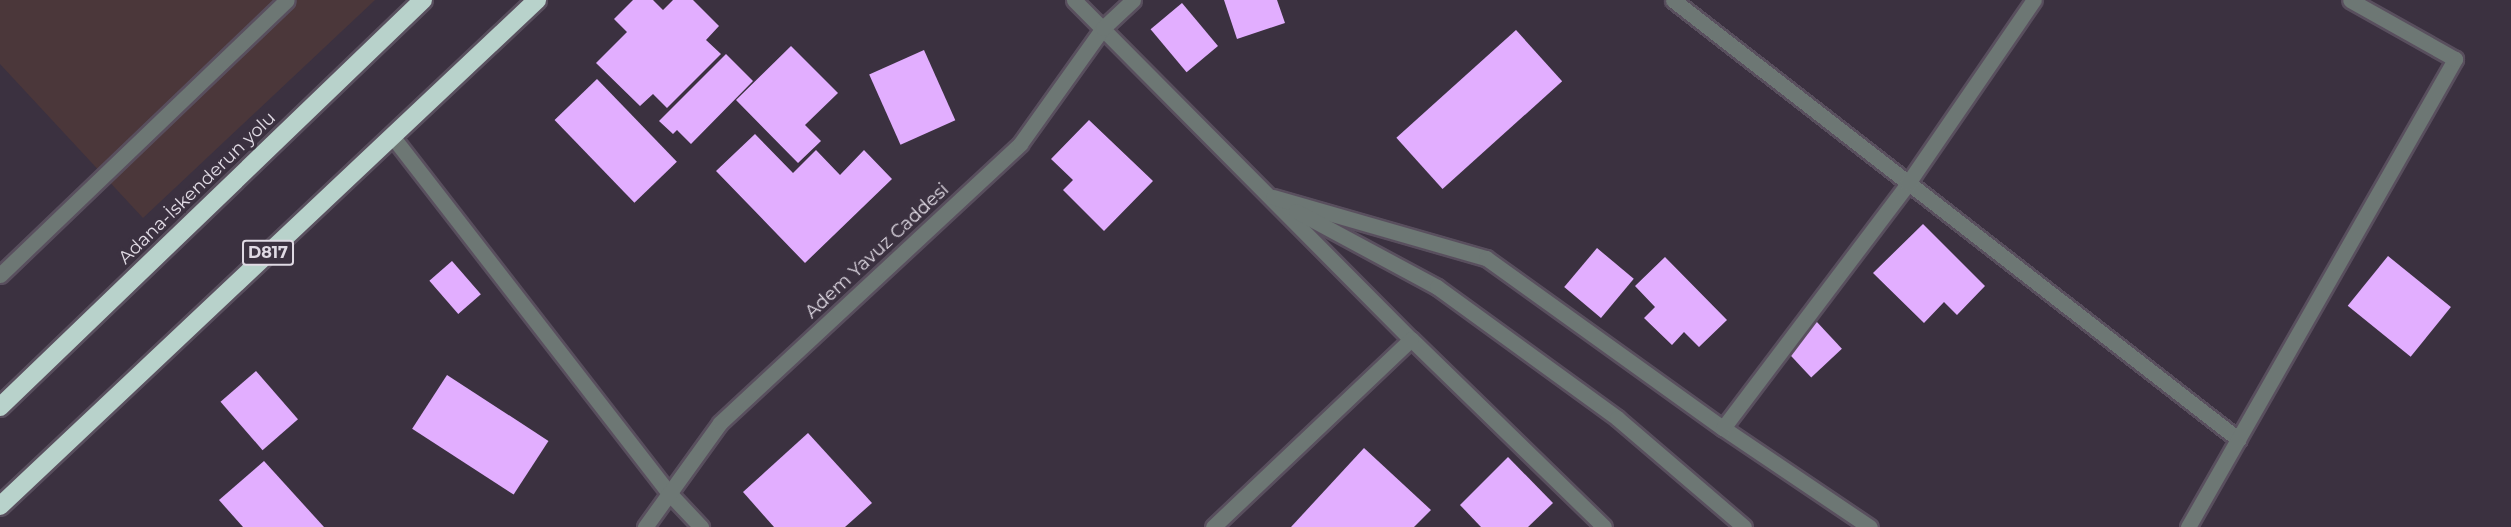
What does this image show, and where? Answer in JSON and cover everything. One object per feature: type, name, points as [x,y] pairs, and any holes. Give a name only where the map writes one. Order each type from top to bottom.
[{"type":"highway","name":"Adana-İskenderun yolu","points":[[0,407],[423,0]]},
{"type":"highway","name":"D817","points":[[0,506],[537,0]]},
{"type":"street","points":[[0,275],[287,0]]},
{"type":"street","points":[[1074,0],[1411,339],[1604,527]]},
{"type":"street","name":"Adem Yavuz Caddesi","points":[[645,527],[720,423],[1020,144],[1103,28],[1133,0]]},
{"type":"street","points":[[1673,0],[2238,439]]},
{"type":"street","points":[[1723,428],[1908,183],[2034,0]]},
{"type":"street","points":[[2188,527],[2455,59],[2350,0]]},
{"type":"street","points":[[392,136],[669,493],[702,527]]},
{"type":"street","points":[[1270,196],[1486,258],[1723,428],[1870,527]]},
{"type":"street","points":[[1270,196],[1437,286],[1617,418],[1744,527]]},
{"type":"street","points":[[1213,527],[1411,339]]},
{"type":"shaded area","points":[[0,0],[375,0],[143,218],[0,64]]},
{"type":"building","points":[[633,0],[653,0],[663,10],[673,0],[693,0],[719,26],[706,40],[721,54],[667,108],[653,94],[640,106],[596,63],[627,32],[614,19]]},
{"type":"building","points":[[1224,0],[1277,0],[1285,23],[1237,39]]},
{"type":"building","points":[[1182,3],[1218,46],[1187,72],[1151,29]]},
{"type":"building","points":[[1516,30],[1562,81],[1443,189],[1396,138]]},
{"type":"building","points":[[791,46],[838,93],[805,125],[821,141],[798,163],[736,100]]},
{"type":"building","points":[[924,50],[955,120],[901,145],[869,74]]},
{"type":"building","points":[[726,54],[753,81],[691,144],[677,130],[673,134],[659,121]]},
{"type":"building","points":[[597,79],[677,162],[634,203],[555,120]]},
{"type":"building","points":[[1089,120],[1153,181],[1104,231],[1063,190],[1073,180],[1051,159]]},
{"type":"building","points":[[755,134],[793,173],[816,150],[840,175],[864,150],[892,179],[805,263],[716,171]]},
{"type":"building","points":[[1923,224],[1985,286],[1957,315],[1944,302],[1924,323],[1873,273]]},
{"type":"building","points":[[1597,248],[1634,279],[1601,318],[1564,287]]},
{"type":"building","points":[[2388,256],[2451,307],[2411,357],[2348,306]]},
{"type":"building","points":[[1665,257],[1727,320],[1699,347],[1684,332],[1672,345],[1644,318],[1655,307],[1635,286]]},
{"type":"building","points":[[452,261],[481,294],[458,314],[429,281]]},
{"type":"building","points":[[1816,321],[1842,349],[1811,377],[1785,350]]},
{"type":"building","points":[[256,371],[298,419],[263,450],[221,402]]},
{"type":"building","points":[[447,375],[548,441],[514,495],[412,429]]},
{"type":"building","points":[[808,433],[872,503],[845,527],[774,527],[743,492]]},
{"type":"building","points":[[1364,448],[1431,510],[1414,527],[1291,527]]},
{"type":"building","points":[[1508,457],[1553,503],[1528,527],[1481,527],[1460,505]]},
{"type":"building","points":[[264,461],[324,527],[243,527],[219,500]]}]
